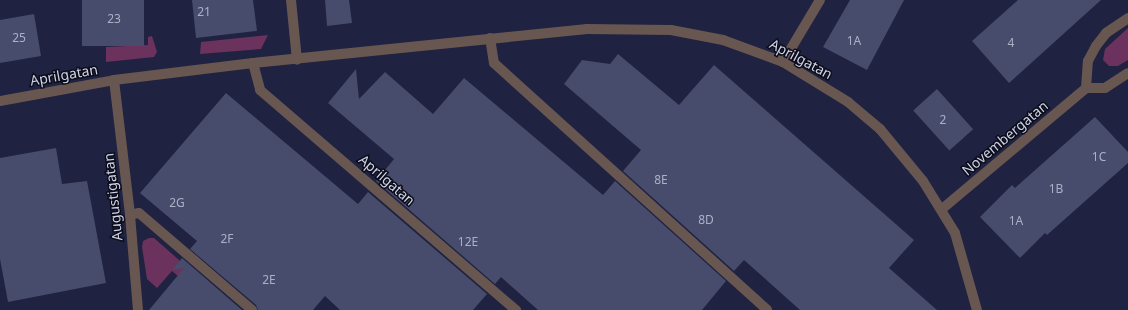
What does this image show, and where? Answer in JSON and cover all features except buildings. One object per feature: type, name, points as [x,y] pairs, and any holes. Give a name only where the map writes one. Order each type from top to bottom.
[{"type":"street","points":[[291,0],[297,60]]},
{"type":"street","points":[[783,62],[820,0]]},
{"type":"street","points":[[1128,18],[1106,33],[1096,46],[1088,61],[1086,88],[1104,88],[1128,73]]},
{"type":"street","name":"Aprilgatan","points":[[0,101],[114,80],[253,63],[297,60],[490,38],[587,29],[671,30],[723,40],[783,62],[848,102],[880,129],[905,156],[942,210],[955,233],[977,310]]},
{"type":"street","points":[[490,38],[494,63],[767,310]]},
{"type":"street","name":"Aprilgatan","points":[[253,63],[260,90],[516,310]]},
{"type":"street","name":"Augustigatan","points":[[114,80],[130,215],[138,310]]},
{"type":"street","name":"Novembergatan","points":[[942,210],[1086,88]]},
{"type":"street","points":[[130,215],[139,213],[252,310]]},
{"type":"shaded area","points":[[1128,28],[1128,60],[1118,66],[1109,66],[1103,60],[1105,49]]},
{"type":"shaded area","points":[[268,35],[261,49],[200,54],[201,42]]},
{"type":"shaded area","points":[[152,36],[157,52],[154,57],[106,62],[106,47],[148,45],[148,37]]},
{"type":"shaded area","points":[[149,238],[154,238],[187,267],[179,277],[172,271],[157,288],[147,279],[142,247],[143,241]]}]
